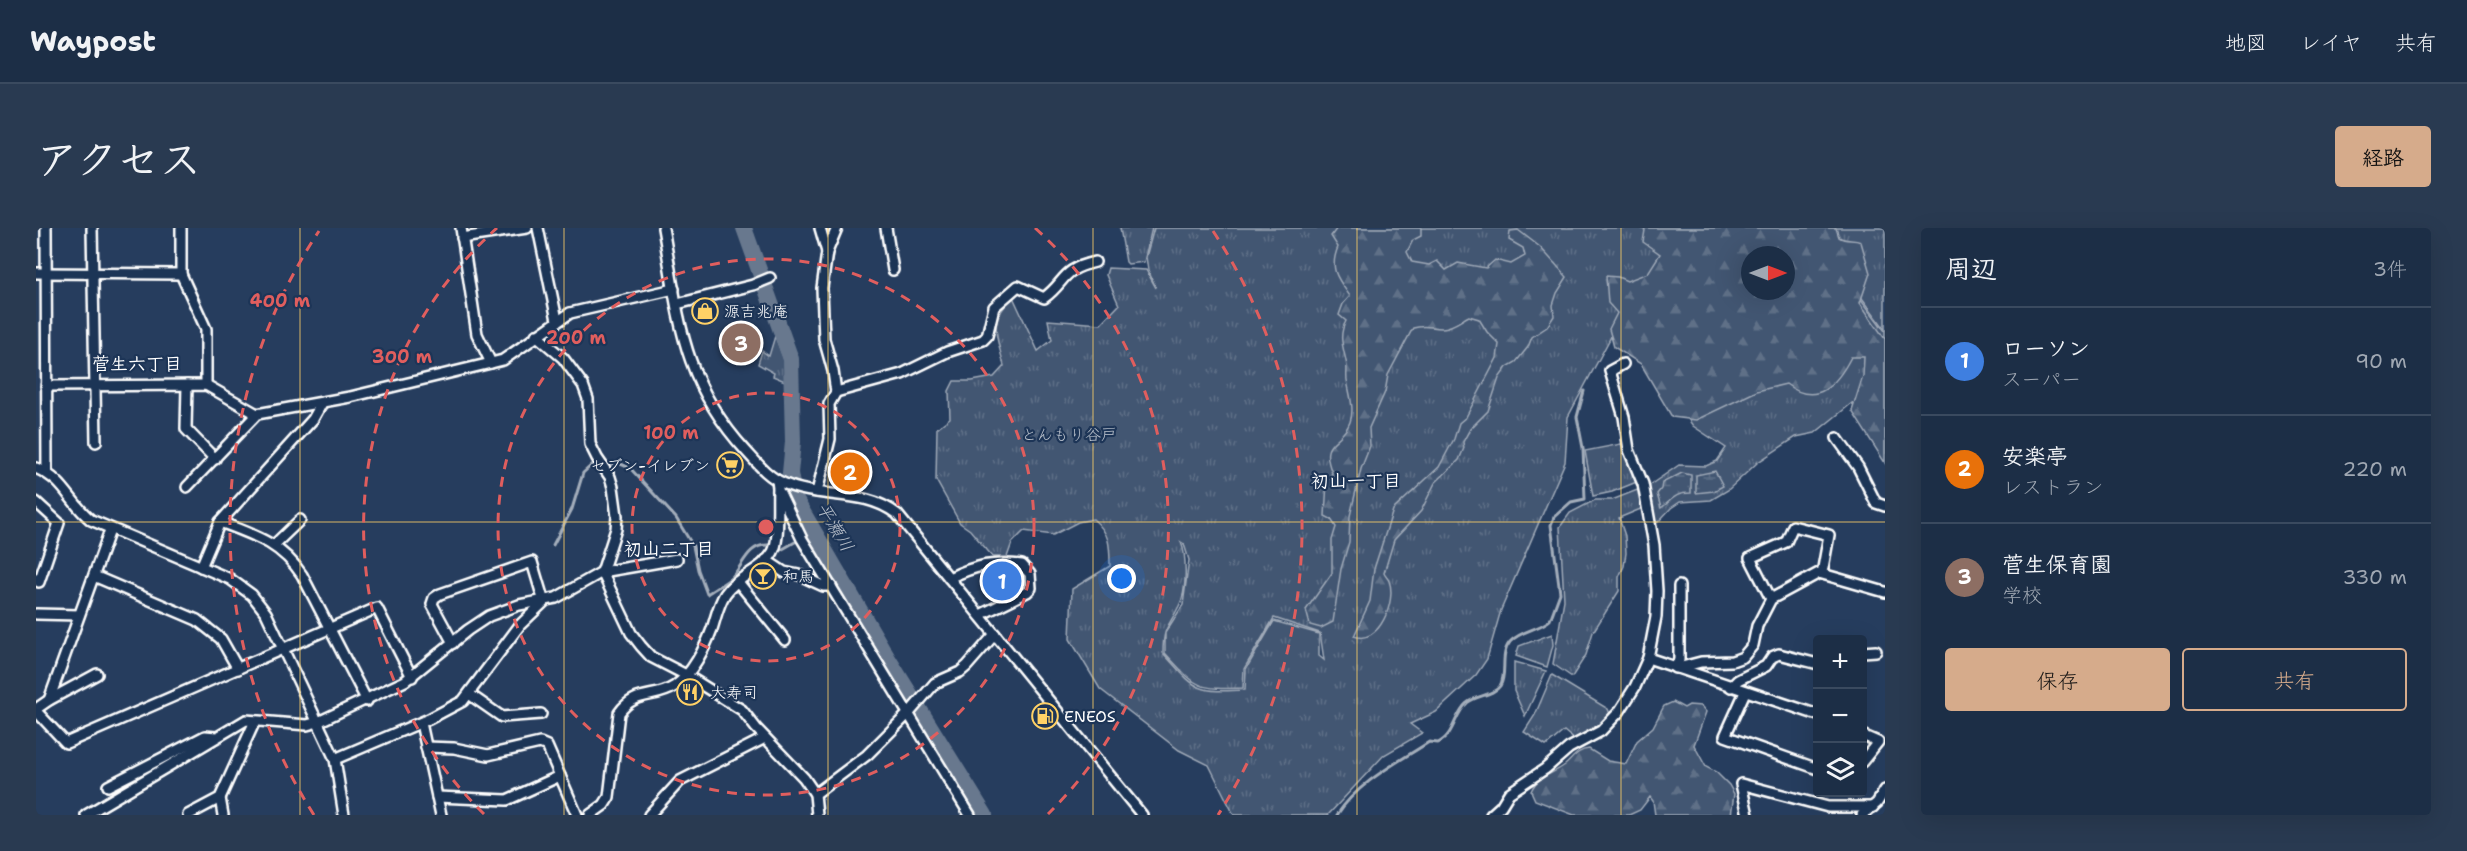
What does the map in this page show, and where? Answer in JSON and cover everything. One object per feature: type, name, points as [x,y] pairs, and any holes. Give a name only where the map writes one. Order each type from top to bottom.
[{"type":"street","points":[[46,228],[41,273],[47,473]]},
{"type":"street","points":[[93,228],[96,442]]},
{"type":"street","points":[[181,228],[181,274],[206,329],[206,385]]},
{"type":"street","points":[[490,363],[477,334],[461,233],[527,228]]},
{"type":"street","points":[[538,228],[557,321]]},
{"type":"street","points":[[663,228],[687,353],[705,398],[732,436],[780,484],[862,498],[887,507],[904,522],[1142,815]]},
{"type":"street","points":[[820,228],[827,252]]},
{"type":"street","points":[[817,492],[830,440],[829,404],[836,392],[824,339],[822,288],[827,252],[837,228]]},
{"type":"street","points":[[886,228],[893,270]]},
{"type":"street","points":[[836,392],[902,374],[947,352],[983,340],[987,336],[994,307],[1018,286],[1044,298],[1066,273],[1077,266],[1095,262]]},
{"type":"street","points":[[41,273],[181,274]]},
{"type":"street","points":[[677,304],[769,279]]},
{"type":"street","points":[[187,487],[258,414],[322,403],[502,360],[570,313],[674,289]]},
{"type":"street","points":[[536,335],[563,357],[583,386],[588,399],[590,444],[610,477],[617,516],[616,528],[602,572],[631,633],[651,657],[687,675],[742,710],[765,738],[793,764],[815,794],[817,815]]},
{"type":"street","points":[[1491,815],[1501,806],[1509,793],[1545,769],[1569,748],[1601,731],[1630,695],[1648,658],[1656,617],[1656,567],[1643,484],[1629,450],[1624,417],[1610,371],[1623,364]]},
{"type":"street","points":[[187,385],[186,429],[215,459]]},
{"type":"street","points":[[46,386],[206,385],[258,414]]},
{"type":"street","points":[[201,567],[220,522],[313,419],[322,403]]},
{"type":"street","points":[[1837,438],[1858,467],[1876,503],[1885,506]]},
{"type":"street","points":[[36,468],[47,473],[63,486],[80,512],[91,520],[230,579],[252,595],[266,613],[335,759],[344,815]]},
{"type":"street","points":[[590,815],[604,805],[609,797],[616,723],[623,708],[636,697],[660,692],[674,686],[687,675],[706,643],[718,606],[725,593],[766,560],[774,550],[780,484]]},
{"type":"street","points":[[780,484],[785,507],[831,586],[911,711],[970,815]]},
{"type":"street","points":[[36,502],[59,523],[39,582],[36,579]]},
{"type":"street","points":[[274,545],[300,520]]},
{"type":"street","points":[[220,522],[274,545],[291,558],[302,574],[367,701]]},
{"type":"street","points":[[1771,599],[1750,558],[1786,542],[1793,526],[1829,535],[1823,568]]},
{"type":"street","points":[[49,700],[110,530]]},
{"type":"street","points":[[86,815],[246,720],[307,725],[318,723],[412,677],[489,616],[519,605],[556,598],[602,572],[677,559]]},
{"type":"street","points":[[766,560],[784,572],[799,575],[824,586],[831,586]]},
{"type":"street","points":[[453,643],[432,604],[434,598],[440,594],[528,561],[532,562],[544,602]]},
{"type":"street","points":[[949,578],[972,568],[996,562],[1022,565],[1030,574],[1031,588],[1027,592],[980,615]]},
{"type":"street","points":[[1676,668],[1701,663],[1732,661],[1743,657],[1753,645],[1757,626],[1771,599],[1819,573],[1885,592]]},
{"type":"street","points":[[94,576],[197,620],[221,639],[238,669]]},
{"type":"street","points":[[738,582],[785,640]]},
{"type":"street","points":[[1676,668],[1679,660],[1679,586]]},
{"type":"street","points":[[335,759],[421,723],[463,701],[520,625],[544,602]]},
{"type":"street","points":[[98,674],[49,700],[36,710],[66,743],[377,608],[412,677]]},
{"type":"street","points":[[36,614],[79,615]]},
{"type":"street","points":[[815,794],[851,769],[911,711],[935,683],[960,672],[967,666],[995,634]]},
{"type":"street","points":[[1867,652],[1876,651]]},
{"type":"street","points":[[1731,687],[1738,680],[1766,666],[1772,657],[1779,654],[1813,663]]},
{"type":"street","points":[[1648,658],[1813,714]]},
{"type":"street","points":[[1745,692],[1725,736],[1813,767]]},
{"type":"street","points":[[469,694],[502,717],[541,714]]},
{"type":"street","points":[[223,815],[220,798],[255,721]]},
{"type":"street","points":[[421,723],[441,815]]},
{"type":"street","points":[[108,786],[205,736],[216,737]]},
{"type":"street","points":[[1867,737],[1878,742],[1867,757]]},
{"type":"street","points":[[648,815],[680,781],[765,738]]},
{"type":"street","points":[[426,747],[454,748],[488,755],[540,743],[548,746],[577,815]]},
{"type":"street","points":[[437,797],[507,800],[560,776]]},
{"type":"street","points":[[1748,815],[1741,784],[1828,807],[1873,807]]},
{"type":"street","points":[[1862,815],[1873,807],[1885,790]]},
{"type":"street","points":[[188,815],[220,798]]},
{"type":"green space","points":[[1120,228],[1152,228],[1144,262],[1128,264],[1126,262]]},
{"type":"green space","name":"とんもり谷戸","points":[[1154,228],[1758,228],[1621,318],[1568,417],[1565,462],[1501,610],[1487,659],[1476,675],[1436,712],[1410,724],[1422,733],[1384,755],[1328,815],[1234,815],[1209,765],[1179,750],[1100,689],[1070,639],[1072,589],[1110,566],[1108,540],[1099,524],[1093,519],[1078,522],[1053,535],[1024,531],[1012,543],[1007,557],[993,557],[970,530],[960,523],[936,480],[937,428],[950,418],[949,391],[954,381],[994,377],[1004,366],[996,329],[1000,314],[1013,297],[1038,351],[1052,340],[1048,320],[1101,324],[1119,305],[1106,275],[1108,268],[1146,270],[1156,288],[1148,270],[1146,257]],"holes":[[[1181,542],[1184,544],[1189,560],[1183,605],[1165,633],[1184,592],[1185,565]],[[1274,618],[1320,633],[1324,660],[1319,656],[1319,634],[1274,621],[1246,669],[1245,690],[1215,691],[1197,686],[1163,653],[1165,633],[1165,653],[1191,680],[1198,684],[1215,688],[1243,688],[1244,669]]]},
{"type":"green space","points":[[1337,228],[1421,228],[1421,236],[1413,240],[1407,252],[1412,262],[1429,265],[1437,261],[1446,270],[1458,263],[1486,268],[1495,260],[1511,264],[1525,256],[1523,248],[1509,240],[1510,231],[1518,230],[1540,247],[1567,277],[1557,293],[1553,305],[1554,316],[1547,327],[1532,337],[1528,347],[1516,362],[1507,367],[1499,378],[1488,411],[1470,429],[1463,442],[1464,448],[1459,460],[1435,483],[1421,511],[1394,540],[1384,573],[1391,589],[1388,609],[1378,628],[1363,637],[1354,636],[1370,601],[1374,569],[1393,510],[1439,467],[1454,439],[1459,423],[1466,417],[1497,358],[1499,344],[1487,332],[1479,319],[1469,316],[1446,328],[1425,326],[1413,328],[1388,375],[1385,392],[1369,428],[1370,446],[1361,469],[1350,516],[1349,542],[1341,569],[1333,622],[1321,628],[1310,625],[1306,610],[1332,573],[1332,540],[1336,527],[1331,519],[1325,516],[1327,481],[1332,473],[1328,462],[1329,448],[1346,430],[1352,412],[1347,363],[1342,341],[1342,331],[1346,321],[1339,315],[1343,304],[1350,296],[1338,278],[1334,267],[1338,247],[1331,236]]},
{"type":"green space","points":[[1640,228],[1836,228],[1839,237],[1861,242],[1870,273],[1860,303],[1885,339],[1885,463],[1852,411],[1863,376],[1864,357],[1851,357],[1832,384],[1816,393],[1807,394],[1797,391],[1786,384],[1757,391],[1696,420],[1672,417],[1641,364],[1614,347],[1609,329],[1617,313],[1608,303],[1606,276],[1618,277],[1627,281],[1648,273],[1660,254],[1643,242],[1645,230]]},
{"type":"green space","points":[[1819,228],[1885,228],[1885,329],[1822,244]]},
{"type":"green space","points":[[1698,239],[1820,245],[1885,331],[1885,452],[1852,403],[1815,433],[1796,437],[1758,462],[1728,490],[1711,500],[1680,502],[1654,523],[1647,487],[1679,465],[1706,466],[1717,461],[1726,448],[1693,426],[1661,381]]},
{"type":"green space","points":[[775,336],[788,370],[787,382],[773,376],[774,373],[758,364],[762,351],[769,356]]},
{"type":"green space","points":[[1626,443],[1639,481],[1612,492],[1593,496],[1585,451]]},
{"type":"green space","points":[[1715,471],[1723,486],[1714,491],[1696,493],[1696,475]]},
{"type":"green space","points":[[1682,473],[1691,475],[1691,493],[1677,496],[1661,508],[1657,494],[1662,483]]},
{"type":"green space","points":[[1640,489],[1643,508],[1619,518],[1625,536],[1626,553],[1619,577],[1619,591],[1593,632],[1586,655],[1572,677],[1553,664],[1564,600],[1560,527],[1570,513],[1595,500],[1612,500]]},
{"type":"green space","points":[[1552,634],[1553,645],[1547,667],[1516,656],[1519,646]]},
{"type":"green space","points":[[1514,662],[1546,671],[1525,716],[1514,691]]},
{"type":"green space","points":[[1552,675],[1608,709],[1610,714],[1597,730],[1575,740],[1564,731],[1546,746],[1524,732],[1535,715]]},
{"type":"green space","points":[[1673,702],[1684,708],[1689,705],[1701,706],[1706,712],[1694,745],[1706,767],[1716,772],[1729,785],[1734,794],[1731,815],[1655,815],[1653,801],[1650,797],[1640,810],[1629,815],[1574,815],[1535,800],[1531,791],[1537,782],[1565,765],[1581,751],[1589,749],[1608,761],[1626,764],[1637,741],[1653,727],[1664,706]]},
{"type":"waterway","name":"平瀬川","points":[[744,228],[791,359],[793,442],[790,473],[794,497],[889,660],[985,815]]},
{"type":"waterway","points":[[1337,815],[1356,793],[1379,774],[1429,742],[1438,743],[1444,739],[1467,703],[1493,692],[1500,686],[1505,653],[1510,642],[1550,620],[1560,593],[1551,525],[1554,517],[1571,502],[1585,499],[1583,448],[1577,417],[1584,391]]},
{"type":"waterway","points":[[603,460],[609,465],[616,462],[630,468],[676,518],[693,546],[698,570],[707,594],[731,578],[756,548],[769,545]]},
{"type":"waterway","points":[[553,545],[572,509],[583,473],[594,463]]},
{"type":"waterway","name":"平瀬川","points":[[807,532],[812,529]]},
{"type":"waterway","points":[[781,550],[795,542]]},
{"type":"place","name":"源吉兆庵","points":[[705,311]]},
{"type":"place","name":"菅生保育園","points":[[741,343]]},
{"type":"place","name":"セブン-イレブン","points":[[730,465]]},
{"type":"place","name":"安楽亭","points":[[850,472]]},
{"type":"place","name":"和馬","points":[[763,576]]},
{"type":"place","name":"ローソン","points":[[1002,581]]},
{"type":"place","name":"大寿司","points":[[690,692]]},
{"type":"place","name":"ENEOS","points":[[1045,716]]},
{"type":"district","name":"菅生六丁目","points":[[137,364]]},
{"type":"district","name":"初山一丁目","points":[[1356,481]]},
{"type":"district","name":"初山二丁目","points":[[669,549]]}]
